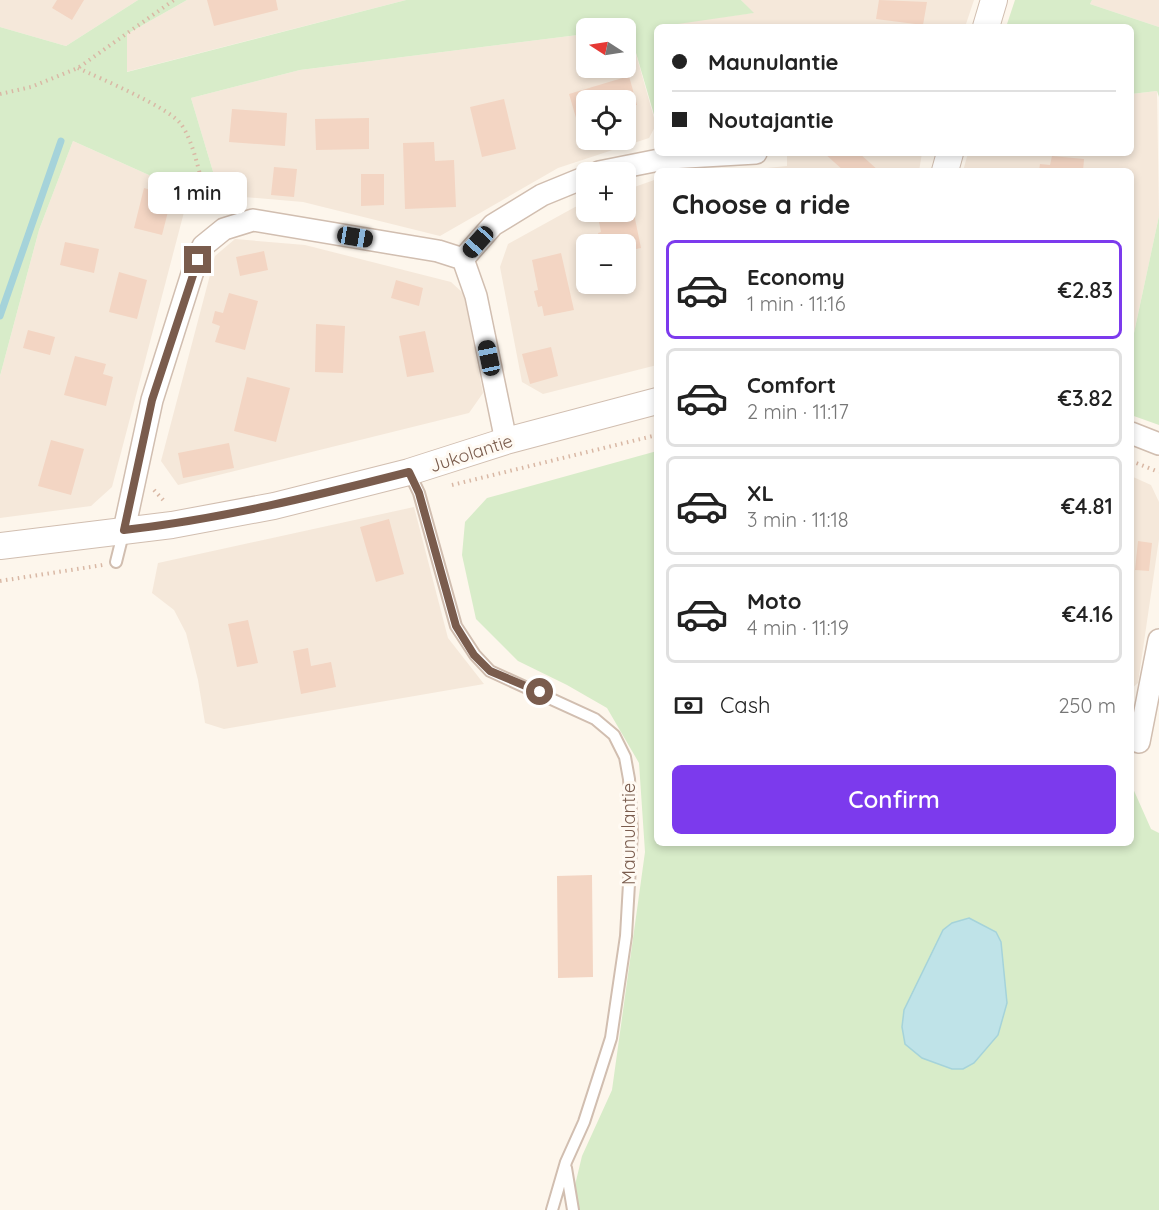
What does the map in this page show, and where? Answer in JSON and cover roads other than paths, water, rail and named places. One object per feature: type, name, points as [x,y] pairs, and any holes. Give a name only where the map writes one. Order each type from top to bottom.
[{"type":"street","points":[[987,24],[994,0]]},
{"type":"street","points":[[636,165],[669,158],[704,156]]},
{"type":"street","points":[[463,259],[493,225],[542,195],[576,181]]},
{"type":"street","points":[[124,530],[155,389],[192,274],[203,246],[215,236],[224,229],[253,220],[438,251],[463,259]]},
{"type":"street","points":[[463,259],[476,296],[506,441]]},
{"type":"street","name":"Jukolantie","points":[[0,546],[172,525],[274,506],[409,472],[506,441],[654,402]]},
{"type":"street","points":[[1134,434],[1159,444]]},
{"type":"street","points":[[1139,742],[1159,640]]},
{"type":"lane","name":"Maunulantie","points":[[409,472],[419,493],[456,626],[474,655],[490,671],[595,718],[614,735],[625,757],[629,778],[632,831],[626,936],[611,1038],[584,1122],[566,1162],[552,1210]]},
{"type":"lane","points":[[116,562],[124,530]]},
{"type":"lane","points":[[566,1162],[573,1210]]},
{"type":"water","points":[[969,918],[996,932],[1001,942],[1007,1003],[998,1035],[974,1063],[963,1069],[952,1069],[922,1058],[905,1044],[902,1027],[904,1010],[943,930],[952,923]]},
{"type":"waterway","points":[[0,316],[61,141]]}]
